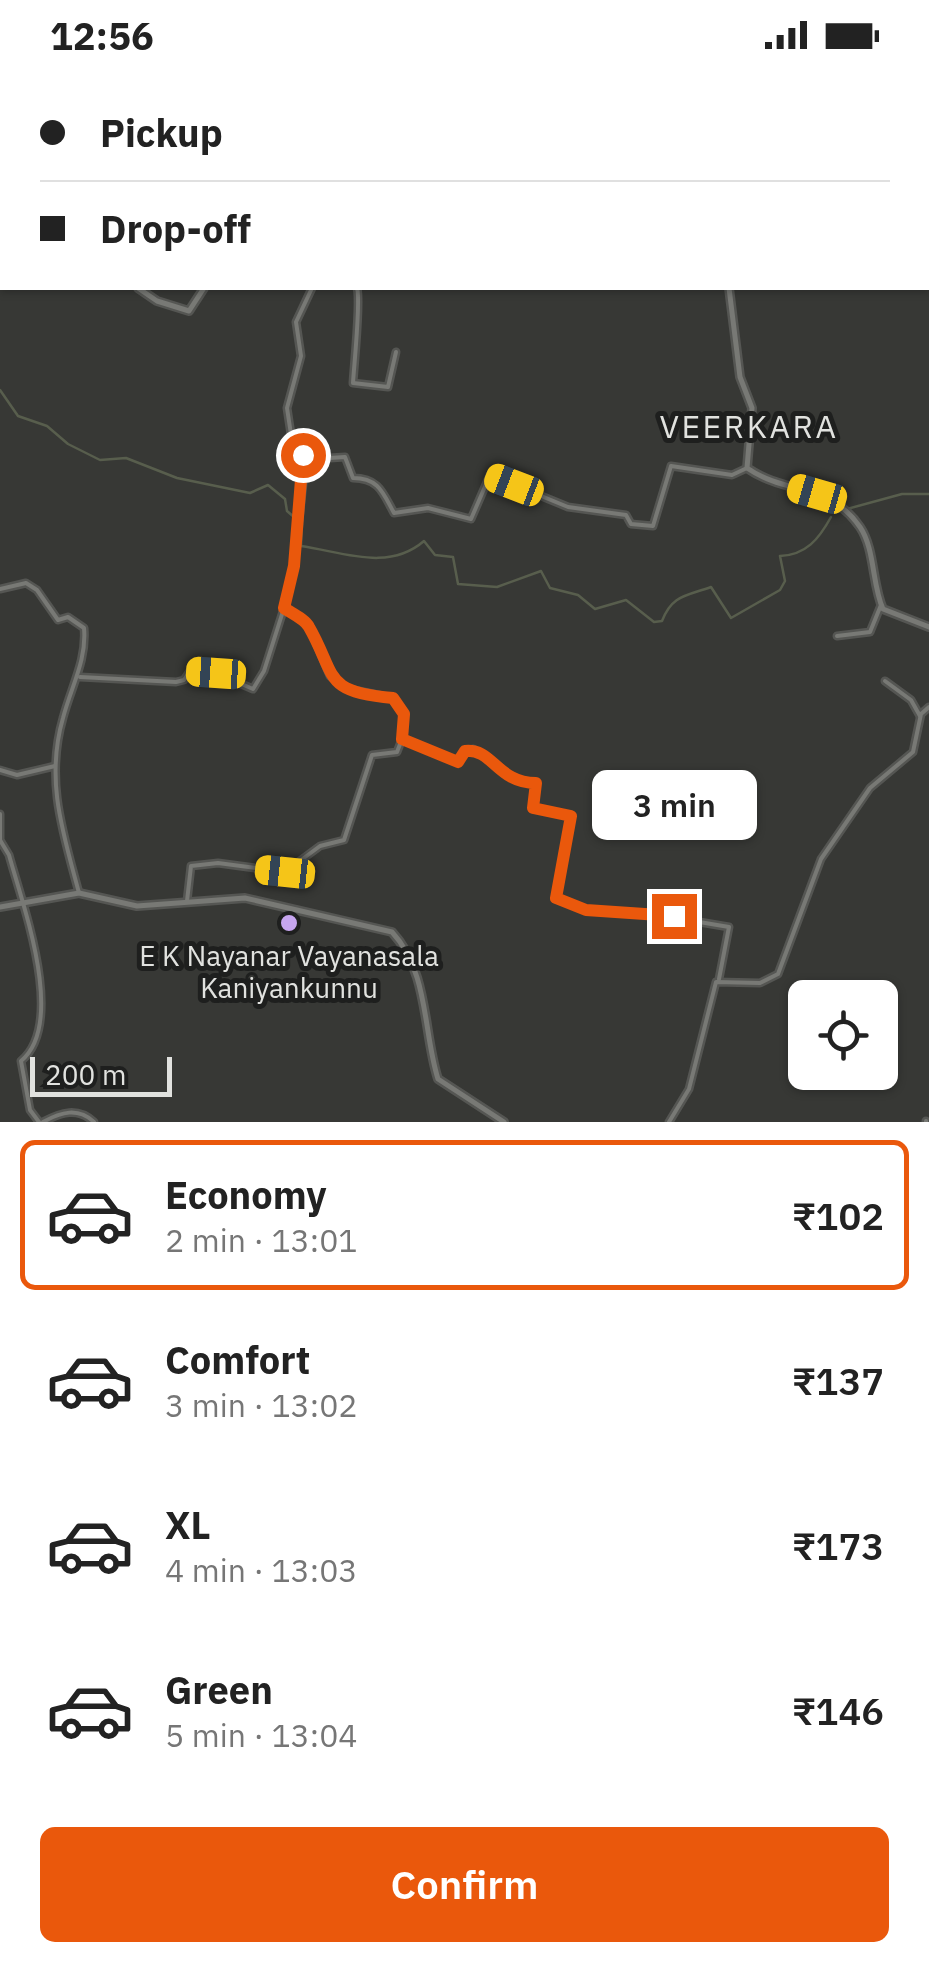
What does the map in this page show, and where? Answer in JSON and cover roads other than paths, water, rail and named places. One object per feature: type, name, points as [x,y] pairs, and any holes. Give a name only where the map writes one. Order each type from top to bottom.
[{"type":"main road","points":[[141,290],[157,300],[189,310],[203,290]]},
{"type":"main road","points":[[729,290],[740,377],[752,408],[747,468],[770,480],[836,500],[862,530],[881,605],[886,611],[929,627]]},
{"type":"main road","points":[[0,907],[79,893],[137,906],[246,898],[392,932],[402,944],[422,998],[438,1079],[504,1122]]},
{"type":"street","points":[[78,676],[176,682],[184,680],[190,671],[216,673],[252,689],[264,671],[284,608],[299,521],[303,455],[292,441],[287,408],[301,356],[296,322],[311,290]]},
{"type":"street","points":[[358,290],[352,383],[388,387],[396,352]]},
{"type":"street","points":[[303,455],[345,457],[353,478],[379,485],[394,514],[428,508],[471,519],[490,475],[568,507],[626,515],[632,524],[653,526],[671,466],[732,475],[747,468]]},
{"type":"street","points":[[0,589],[26,583],[37,590],[58,620],[68,617],[84,628],[78,676],[63,716],[53,784],[63,845],[79,893]]},
{"type":"street","points":[[837,636],[870,632],[881,605]]},
{"type":"street","points":[[186,903],[191,866],[218,863],[285,872],[320,846],[344,840],[372,755],[396,752],[402,739],[404,714],[393,698],[349,690],[330,676],[308,624],[284,608]]},
{"type":"street","points":[[885,681],[911,700],[920,716]]},
{"type":"street","points":[[720,980],[760,983],[778,974],[821,858],[870,788],[912,752],[920,716],[929,707]]},
{"type":"street","points":[[402,739],[458,762],[465,751],[473,750],[492,761],[503,775],[519,783],[536,783],[533,808],[571,816],[556,898],[586,910],[646,912],[728,927],[720,980],[689,1090],[669,1122]]},
{"type":"street","points":[[0,770],[17,776],[55,766]]},
{"type":"street","points":[[0,814],[0,840],[10,854],[40,970],[38,1032],[21,1068],[30,1110],[41,1122],[62,1112],[86,1114],[94,1122]]},
{"type":"waterway","points":[[0,390],[18,416],[47,426],[68,444],[100,460],[126,458],[177,478],[250,493],[268,485],[285,499],[287,511],[302,524],[301,546],[380,558],[396,556],[424,541],[435,555],[453,557],[458,584],[497,587],[541,571],[550,588],[578,595],[595,609],[626,600],[654,622],[662,621],[670,606],[681,598],[711,587],[731,618],[780,590],[785,581],[780,556],[797,553],[811,544],[831,517]]},
{"type":"waterway","points":[[836,512],[902,494],[929,494]]},
{"type":"place","name":"E K Nayanar Vayanasala Kaniyankunnu","points":[[289,923]]},
{"type":"district","name":"VEERKARA","points":[[749,427]]}]
